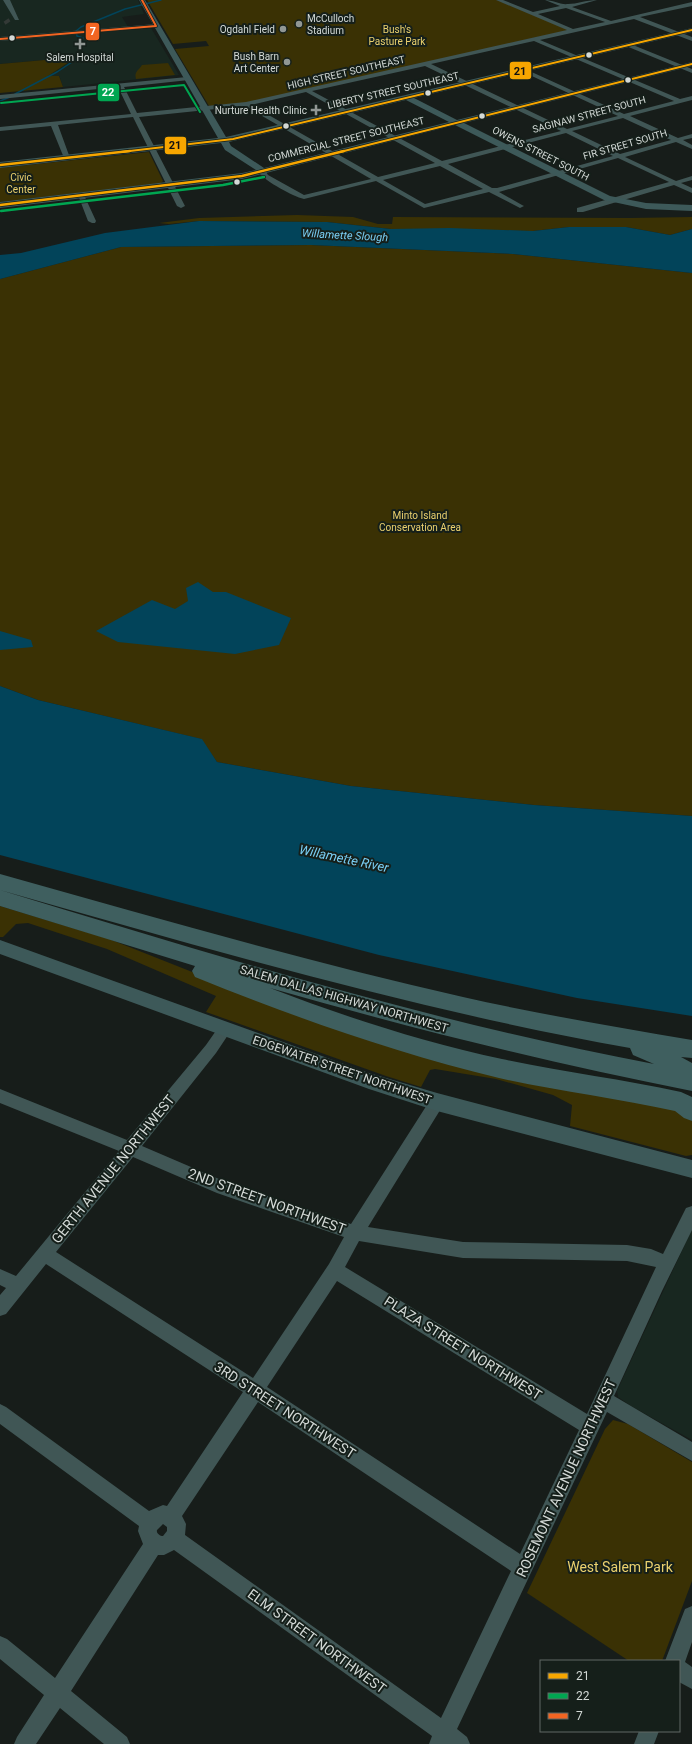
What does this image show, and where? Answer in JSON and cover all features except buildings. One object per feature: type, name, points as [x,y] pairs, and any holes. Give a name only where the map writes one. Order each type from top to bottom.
[{"type":"highway","name":"SALEM DALLAS HIGHWAY NORTHWEST","points":[[0,882],[376,984],[463,1006],[593,1033],[692,1049]]},
{"type":"highway","name":"SALEM DALLAS HIGHWAY NORTHWEST","points":[[0,898],[130,938],[425,1023],[644,1073],[692,1081]]},
{"type":"highway","points":[[130,938],[259,994],[349,1027],[411,1046],[500,1068],[681,1102],[692,1111]]},
{"type":"highway","points":[[593,1033],[647,1050],[692,1075]]},
{"type":"main road","points":[[143,3],[229,150],[267,172]]},
{"type":"main road","name":"LIBERTY STREET SOUTHEAST","points":[[0,165],[223,140],[284,127],[692,30]]},
{"type":"main road","name":"COMMERCIAL STREET SOUTHEAST","points":[[0,205],[230,178],[267,172],[332,154],[692,64]]},
{"type":"main road","name":"OWENS STREET SOUTH","points":[[407,98],[599,195],[616,201],[646,206],[692,208]]},
{"type":"main road","name":"EDGEWATER STREET NORTHWEST","points":[[0,947],[370,1081],[438,1102],[692,1169]]},
{"type":"street","points":[[6,0],[8,9],[7,13]]},
{"type":"street","points":[[6,0],[8,1],[16,22]]},
{"type":"street","points":[[501,1],[510,0]]},
{"type":"street","points":[[548,0],[610,22]]},
{"type":"street","points":[[532,14],[594,0]]},
{"type":"street","points":[[501,1],[573,31]]},
{"type":"street","name":"HIGH STREET SOUTHEAST","points":[[0,129],[246,104],[692,4]]},
{"type":"street","points":[[634,17],[692,39]]},
{"type":"street","points":[[0,39],[156,26]]},
{"type":"street","points":[[534,40],[692,107]]},
{"type":"street","points":[[628,45],[692,71]]},
{"type":"street","points":[[426,64],[692,191]]},
{"type":"street","points":[[523,70],[692,147]]},
{"type":"street","points":[[0,97],[187,79]]},
{"type":"street","points":[[120,85],[181,206]]},
{"type":"street","points":[[308,91],[520,206]]},
{"type":"street","name":"SAGINAW STREET SOUTH","points":[[267,172],[303,198],[692,98]]},
{"type":"street","points":[[246,104],[376,180]]},
{"type":"street","points":[[54,124],[67,158]]},
{"type":"street","name":"FIR STREET SOUTH","points":[[376,180],[424,206],[556,174],[692,136]]},
{"type":"street","points":[[580,210],[616,201],[692,178]]},
{"type":"street","points":[[81,195],[92,221]]},
{"type":"street","name":"GERTH AVENUE NORTHWEST","points":[[0,1308],[211,1049],[225,1029]]},
{"type":"street","name":"2ND STREET NORTHWEST","points":[[0,1096],[130,1148],[223,1188],[355,1233],[463,1250],[627,1253],[651,1257],[666,1263]]},
{"type":"street","points":[[171,1516],[335,1270],[355,1233],[438,1102]]},
{"type":"street","name":"ROSEMONT AVENUE NORTHWEST","points":[[448,1740],[524,1568],[666,1263],[692,1213]]},
{"type":"street","name":"3RD STREET NORTHWEST","points":[[45,1254],[256,1390],[524,1568]]},
{"type":"street","name":"PLAZA STREET NORTHWEST","points":[[335,1270],[590,1426]]},
{"type":"street","points":[[0,1277],[19,1286]]},
{"type":"street","points":[[603,1400],[692,1452]]},
{"type":"street","points":[[0,1413],[150,1523]]},
{"type":"street","points":[[163,1514],[171,1516],[176,1522],[177,1531],[174,1539],[168,1544],[162,1546],[154,1544],[149,1538],[147,1531],[150,1523],[154,1518],[163,1514]]},
{"type":"street","name":"ELM STREET NORTHWEST","points":[[174,1539],[448,1740]]},
{"type":"street","points":[[24,1744],[154,1544]]},
{"type":"street","points":[[675,1660],[692,1616]]},
{"type":"street","points":[[0,1646],[120,1744]]},
{"type":"street","points":[[680,1671],[692,1679]]},
{"type":"street","points":[[644,1744],[648,1732]]},
{"type":"shaded area","name":"Salem Hospital","points":[[0,0],[138,0],[144,14],[122,17],[130,30],[151,28],[179,75],[63,87],[59,76],[47,77],[69,62],[67,58],[0,64]]},
{"type":"shaded area","points":[[692,1229],[692,1440],[631,1406],[618,1397],[617,1391]]},
{"type":"green space","name":"Bush's Pasture Park","points":[[147,0],[497,0],[569,30],[248,103],[209,106],[175,49],[209,46],[206,41],[173,44]]},
{"type":"green space","points":[[67,58],[69,62],[48,76],[59,76],[63,87],[0,93],[0,64]]},
{"type":"green space","points":[[168,63],[175,75],[136,79],[136,73],[142,65]]},
{"type":"green space","name":"Civic Center","points":[[149,152],[163,181],[161,183],[0,202],[0,168]]},
{"type":"green space","points":[[297,215],[353,217],[378,224],[392,224],[393,217],[692,217],[692,229],[670,235],[626,227],[569,227],[533,231],[391,229],[327,222],[199,221],[169,224],[159,223],[199,218]]},
{"type":"green space","name":"Minto Island Conservation Area","points":[[311,245],[513,254],[692,273],[692,816],[534,805],[351,786],[217,762],[201,739],[38,700],[0,686],[0,279],[121,247]]},
{"type":"green space","points":[[0,906],[109,939],[273,1004],[666,1104],[684,1113],[692,1121],[692,1155],[686,1156],[570,1126],[572,1105],[553,1095],[496,1079],[435,1069],[430,1070],[421,1087],[206,1012],[216,996],[107,949],[28,923],[16,924],[3,937],[0,937]]},
{"type":"green space","name":"West Salem Park","points":[[613,1420],[628,1424],[692,1462],[692,1581],[662,1660],[628,1660],[527,1593],[605,1429]]},
{"type":"water","name":"Willamette Slough","points":[[199,221],[327,222],[391,229],[450,228],[533,231],[569,227],[626,227],[670,235],[692,229],[692,273],[513,254],[311,245],[121,247],[0,279],[0,255],[21,253],[105,233]]},
{"type":"water","points":[[198,582],[213,592],[226,592],[291,618],[279,645],[235,654],[118,642],[96,631],[152,600],[175,609],[188,601],[186,588]]},
{"type":"water","points":[[0,631],[31,640],[33,647],[0,650]]},
{"type":"water","name":"Willamette River","points":[[0,686],[38,700],[202,739],[217,762],[351,786],[534,805],[692,816],[692,1016],[577,998],[379,955],[0,855]]},
{"type":"waterway","points":[[83,38],[77,36],[76,31],[81,27],[125,9],[161,0]]},
{"type":"waterway","points":[[15,94],[57,72],[81,56]]},
{"type":"waterway","points":[[0,101],[10,97]]},
{"type":"transit line","name":"7","points":[[0,39],[156,26],[142,0]]},
{"type":"transit line","name":"21","points":[[0,165],[233,139],[692,30]]},
{"type":"transit line","name":"21","points":[[0,205],[242,176],[692,64]]},
{"type":"transit line","name":"22","points":[[1,103],[184,85],[200,112]]},
{"type":"transit line","name":"22","points":[[1,211],[223,185],[264,177]]},
{"type":"place","name":"McCulloch Stadium","points":[[299,24]]},
{"type":"place","name":"Ogdahl Field","points":[[283,29]]},
{"type":"place","name":"Salem Hospital","points":[[80,44]]},
{"type":"place","name":"Bush Barn Art Center","points":[[287,62]]},
{"type":"place","name":"Nurture Health Clinic","points":[[316,110]]}]
